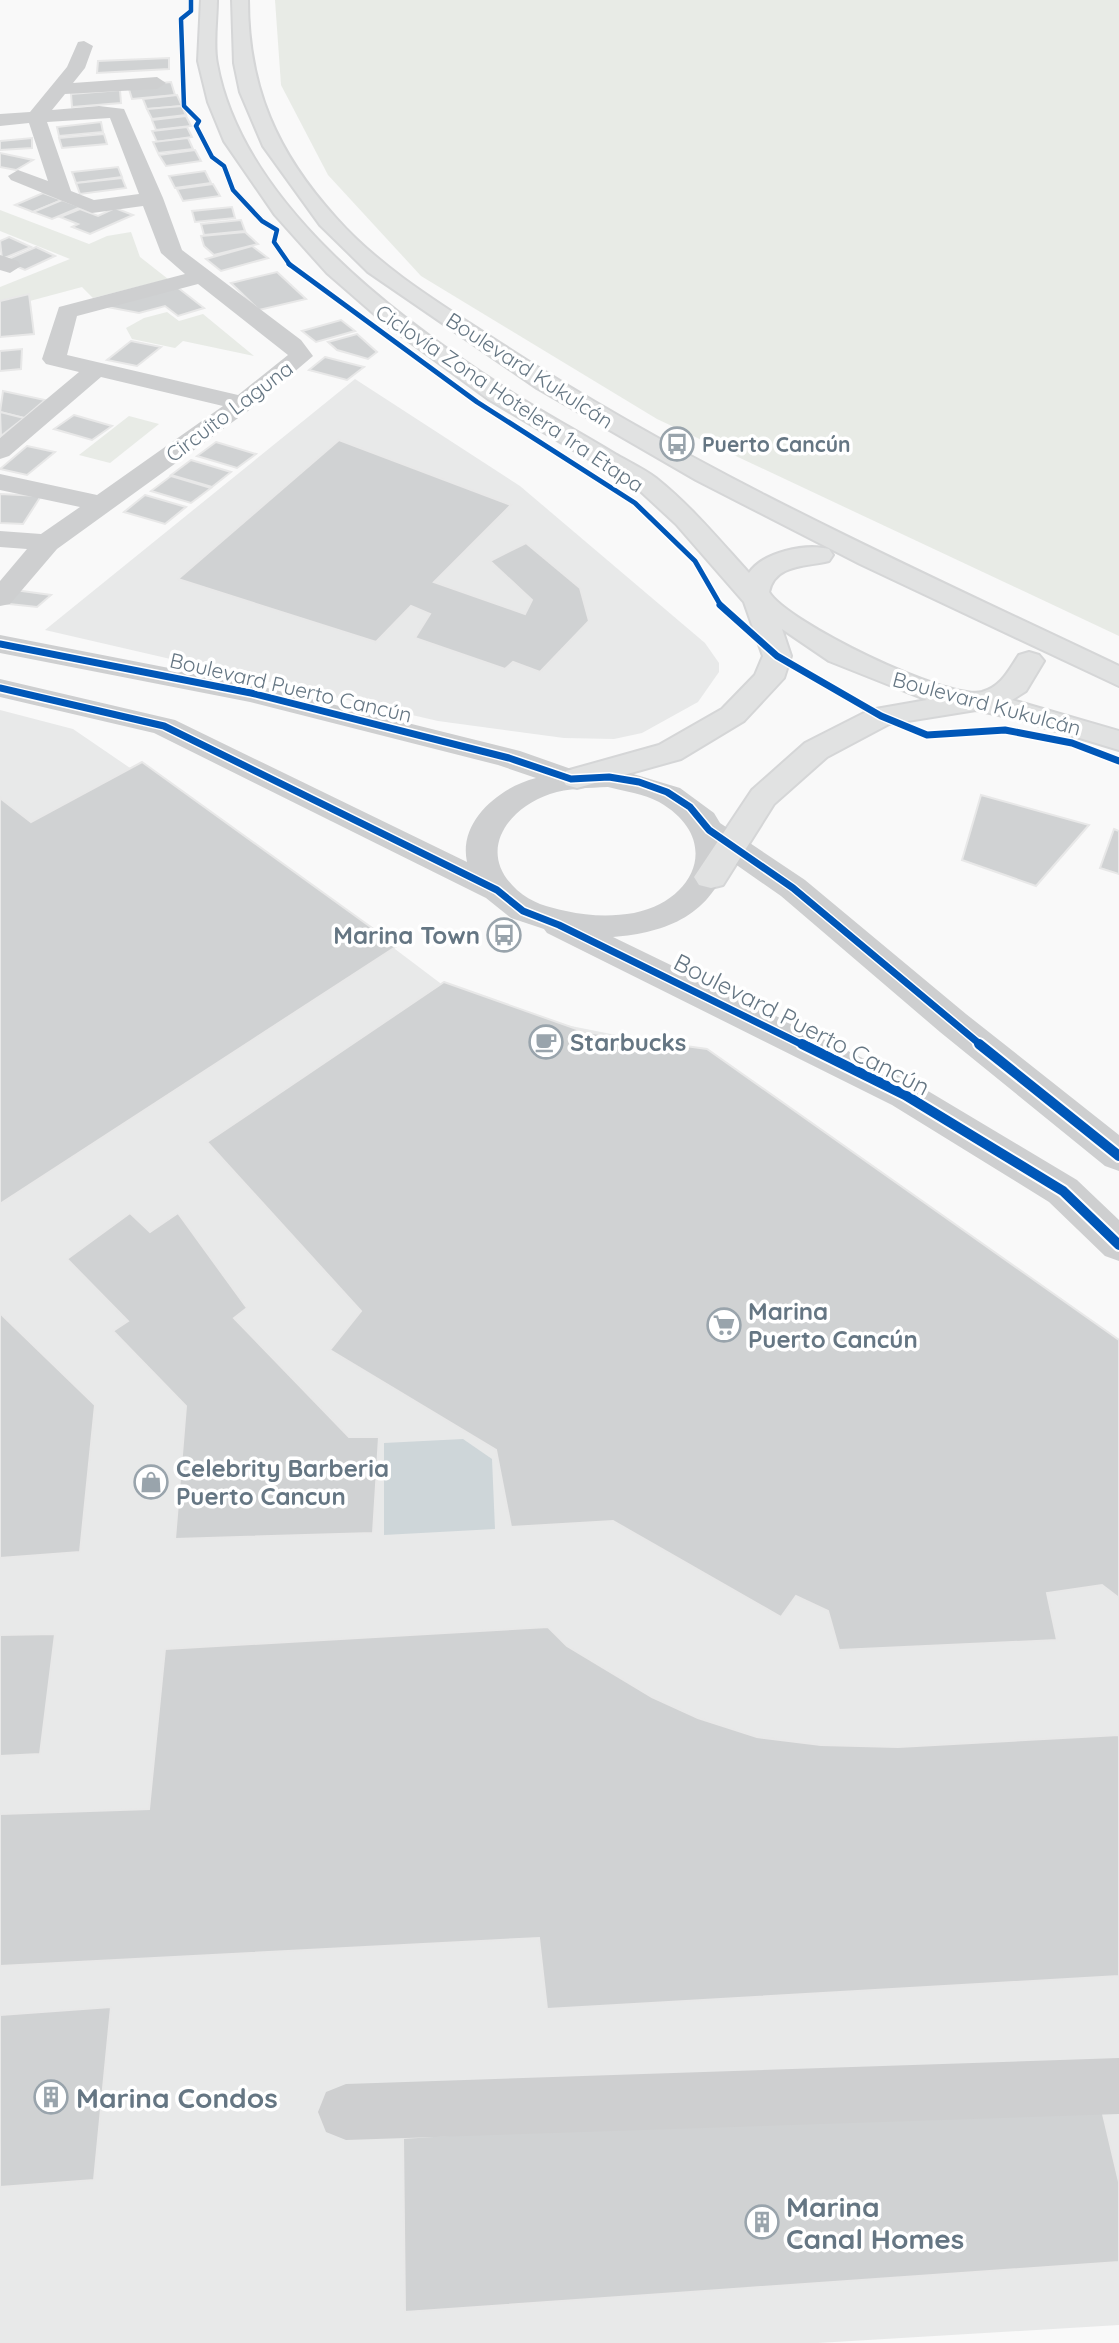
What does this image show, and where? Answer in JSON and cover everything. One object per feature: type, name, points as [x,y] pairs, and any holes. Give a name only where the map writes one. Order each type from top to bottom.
[{"type":"main road","name":"Boulevard Kukulcán","points":[[209,0],[207,61],[217,102],[234,141],[282,211],[335,268],[396,321],[497,394],[645,482],[685,518],[758,600],[813,640],[867,668],[930,692],[1023,711],[1119,741]]},
{"type":"main road","name":"Boulevard Kukulcán","points":[[240,0],[239,58],[249,94],[263,128],[292,177],[328,223],[383,272],[547,387],[691,468],[1119,677]]},
{"type":"main road","points":[[691,468],[717,495],[820,555],[1029,661],[1119,695]]},
{"type":"main road","points":[[574,778],[670,752],[733,715],[769,678],[777,656],[755,584],[762,572],[787,560],[820,555]]},
{"type":"main road","points":[[721,838],[816,750],[881,716],[979,703],[1016,685],[1029,661]]},
{"type":"street","points":[[61,193],[53,161],[36,117],[76,68],[84,46]]},
{"type":"street","points":[[60,88],[81,90],[157,83]]},
{"type":"street","name":"Circuito Laguna","points":[[0,120],[117,113],[153,198],[172,253],[293,345],[301,356],[243,403],[47,543],[0,598]]},
{"type":"street","points":[[9,180],[53,161]]},
{"type":"street","points":[[9,180],[61,193],[92,207],[153,198]]},
{"type":"street","points":[[202,276],[68,312],[54,359],[243,403]]},
{"type":"street","points":[[0,451],[95,370]]},
{"type":"street","points":[[0,482],[101,504]]},
{"type":"street","points":[[0,489],[32,490]]},
{"type":"street","points":[[0,539],[47,543]]},
{"type":"street","name":"Boulevard Puerto Cancún","points":[[0,644],[251,693],[509,758],[574,778]]},
{"type":"street","points":[[0,688],[164,726],[497,890],[523,911],[559,925],[597,929],[635,926],[668,915],[694,898],[711,877],[721,838]]},
{"type":"street","points":[[497,890],[483,868],[481,843],[491,821],[520,796],[538,787],[574,778],[609,777],[639,782],[667,792],[690,807],[721,838],[793,888],[953,1023],[1119,1156]]},
{"type":"street","name":"Boulevard Puerto Cancún","points":[[559,925],[905,1095],[1063,1191],[1119,1245]]},
{"type":"street","points":[[346,2112],[1119,2086]]},
{"type":"shaded area","points":[[275,0],[1119,0],[1119,636],[657,419],[421,276],[328,175],[281,85]]},
{"type":"shaded area","points":[[0,210],[89,244],[107,236],[131,232],[140,257],[168,279],[93,298],[82,287],[0,309],[0,287],[70,259],[0,231]]},
{"type":"shaded area","points":[[167,312],[179,321],[203,314],[254,356],[183,341],[175,348],[132,339],[126,328],[144,318]]},
{"type":"shaded area","points":[[355,379],[520,486],[705,643],[719,663],[719,672],[698,702],[642,733],[614,739],[564,738],[438,721],[45,630]]},
{"type":"shaded area","points":[[129,416],[159,424],[110,463],[79,455]]},
{"type":"shaded area","points":[[0,710],[73,729],[395,949],[444,986],[561,1024],[661,1044],[683,1045],[1119,1340],[1119,2325],[818,2343],[0,2343]]},
{"type":"shaded area","points":[[463,1439],[492,1459],[495,1529],[384,1535],[384,1443]]},
{"type":"building","points":[[169,58],[169,69],[97,73],[98,61]]},
{"type":"building","points":[[171,82],[175,95],[132,99],[128,86]]},
{"type":"building","points":[[120,90],[121,103],[72,107],[71,94]]},
{"type":"building","points":[[177,95],[182,106],[147,109],[143,99]]},
{"type":"building","points":[[182,106],[186,115],[152,119],[147,109]]},
{"type":"building","points":[[186,116],[191,126],[156,130],[152,120]]},
{"type":"building","points":[[101,122],[103,132],[59,136],[57,127]]},
{"type":"building","points":[[187,127],[192,137],[157,142],[152,131]]},
{"type":"building","points":[[104,134],[107,144],[62,148],[59,138]]},
{"type":"building","points":[[32,138],[32,148],[0,150],[0,141]]},
{"type":"building","points":[[188,138],[193,149],[158,153],[153,142]]},
{"type":"building","points":[[195,150],[201,161],[166,166],[159,155]]},
{"type":"building","points":[[0,153],[33,160],[16,170],[0,167]]},
{"type":"building","points":[[118,167],[122,177],[76,183],[72,172]]},
{"type":"building","points":[[205,171],[211,183],[175,188],[169,176]]},
{"type":"building","points":[[122,178],[126,188],[80,194],[76,183]]},
{"type":"building","points":[[213,184],[220,196],[183,201],[177,189]]},
{"type":"building","points":[[43,193],[62,200],[33,212],[15,205]]},
{"type":"building","points":[[62,200],[81,207],[52,219],[33,212]]},
{"type":"building","points":[[232,207],[235,218],[195,222],[192,211]]},
{"type":"building","points":[[115,208],[133,215],[90,234],[72,227],[78,224],[60,217],[80,209],[98,216]]},
{"type":"building","points":[[241,220],[245,231],[204,235],[201,224]]},
{"type":"building","points":[[245,232],[258,244],[214,255],[204,246],[201,236]]},
{"type":"building","points":[[9,237],[31,247],[2,259],[0,241]]},
{"type":"building","points":[[252,246],[268,258],[221,271],[206,259]]},
{"type":"building","points":[[36,247],[55,256],[25,270],[4,261]]},
{"type":"building","points":[[277,272],[306,299],[259,310],[231,283]]},
{"type":"building","points":[[177,287],[204,308],[178,316],[165,306],[139,313],[102,306]]},
{"type":"building","points":[[29,294],[34,334],[0,337],[0,301]]},
{"type":"building","points":[[341,320],[355,331],[316,342],[302,331]]},
{"type":"building","points":[[357,334],[377,352],[368,359],[337,350],[328,342]]},
{"type":"building","points":[[131,341],[161,347],[137,366],[107,360]]},
{"type":"building","points":[[22,349],[21,369],[0,371],[0,351]]},
{"type":"building","points":[[325,357],[364,367],[347,380],[309,370]]},
{"type":"building","points":[[3,391],[45,400],[24,418],[0,412]]},
{"type":"building","points":[[0,412],[24,418],[1,436]]},
{"type":"building","points":[[74,415],[112,426],[92,440],[54,429]]},
{"type":"building","points":[[339,440],[511,505],[434,582],[525,614],[532,600],[490,561],[526,543],[580,588],[589,621],[540,672],[513,662],[505,669],[415,638],[430,614],[411,606],[376,642],[178,579]]},
{"type":"building","points":[[216,442],[256,454],[237,468],[197,456]]},
{"type":"building","points":[[27,446],[55,452],[27,475],[0,469]]},
{"type":"building","points":[[191,460],[231,472],[212,487],[171,475]]},
{"type":"building","points":[[171,476],[211,488],[191,503],[151,491]]},
{"type":"building","points":[[0,494],[41,496],[23,524],[0,523]]},
{"type":"building","points":[[145,495],[186,507],[165,524],[124,512]]},
{"type":"building","points":[[0,588],[51,595],[37,607],[0,603]]},
{"type":"building","points":[[142,762],[397,946],[0,1204],[0,798],[31,822]]},
{"type":"building","points":[[981,795],[1089,825],[1036,886],[962,860]]},
{"type":"building","points":[[1114,829],[1119,831],[1119,874],[1100,868]]},
{"type":"building","name":"Marina Puerto Cancún","points":[[444,982],[585,1032],[707,1049],[1119,1340],[1119,1598],[1102,1585],[1047,1593],[1057,1640],[839,1650],[828,1611],[796,1596],[781,1617],[613,1521],[511,1527],[496,1450],[330,1350],[361,1311],[207,1142]]},
{"type":"building","points":[[130,1213],[150,1232],[178,1213],[247,1308],[234,1318],[349,1437],[379,1437],[373,1533],[175,1539],[186,1406],[113,1331],[128,1321],[67,1259]]},
{"type":"building","points":[[0,1313],[95,1405],[80,1552],[0,1558]]},
{"type":"building","points":[[548,1627],[567,1646],[652,1697],[698,1718],[757,1737],[821,1745],[898,1747],[1119,1735],[1119,1976],[547,2009],[539,1938],[0,1966],[0,1814],[149,1809],[165,1649]]},
{"type":"building","points":[[55,1634],[40,1754],[0,1756],[0,1635]]},
{"type":"building","name":"Marina Condos","points":[[111,2007],[94,2180],[0,2187],[0,2015]]},
{"type":"building","name":"Marina Canal Homes","points":[[1098,2093],[1119,2182],[1119,2262],[405,2312],[403,2138]]},
{"type":"cycle path","name":"Ciclovía Zona Hotelera 1ra Etapa","points":[[191,0],[191,11],[181,19],[184,106],[199,121],[196,126],[212,157],[224,166],[233,190],[262,221],[277,230],[274,242],[291,267],[477,402],[635,503],[695,561],[721,606],[777,656],[881,716],[927,735],[1005,730],[1072,743],[1119,761]]},
{"type":"cycle path","points":[[0,644],[251,693],[509,758],[571,779],[609,777],[639,782],[667,792],[690,807],[709,830],[793,888],[953,1023],[1119,1156]]},
{"type":"cycle path","points":[[0,688],[164,726],[497,890],[523,911],[559,925],[905,1095],[1063,1191],[1119,1245]]},
{"type":"place","name":"Puerto Cancún","points":[[677,444]]},
{"type":"place","name":"Marina Town","points":[[504,935]]},
{"type":"place","name":"Starbucks","points":[[546,1042]]},
{"type":"place","name":"Marina Puerto Cancún","points":[[724,1325]]},
{"type":"place","name":"Celebrity Barberia Puerto Cancun","points":[[151,1482]]},
{"type":"place","name":"Marina Condos","points":[[51,2097]]},
{"type":"place","name":"Marina Canal Homes","points":[[762,2222]]}]
